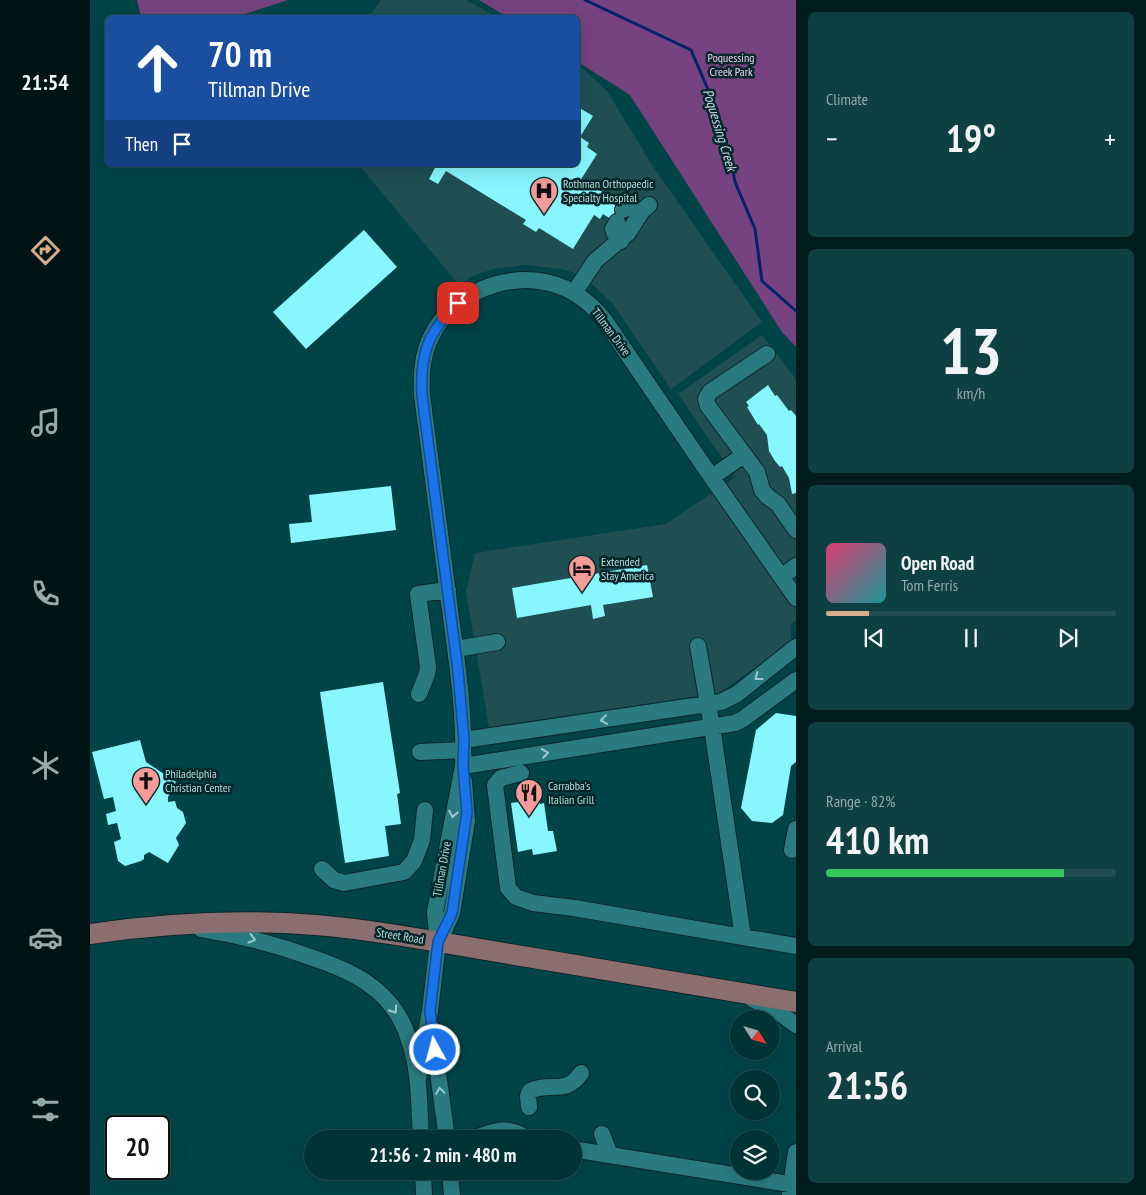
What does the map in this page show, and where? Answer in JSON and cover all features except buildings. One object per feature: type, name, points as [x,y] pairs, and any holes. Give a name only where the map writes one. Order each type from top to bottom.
[{"type":"main road","name":"Street Road","points":[[90,934],[169,925],[233,922],[315,925],[355,929],[438,942],[796,1002]]},
{"type":"street","points":[[574,293],[594,261],[621,241],[628,234],[645,208],[628,207],[620,216],[613,229],[621,241]]},
{"type":"street","name":"Tillman Drive","points":[[430,1011],[438,942],[452,913],[467,821],[463,766],[462,703],[421,376],[429,341],[442,319],[467,296],[491,285],[516,280],[533,280],[552,284],[574,293],[590,304],[605,322],[796,598]]},
{"type":"street","points":[[768,354],[710,392],[706,400],[708,406],[757,472],[762,490],[778,504],[796,530]]},
{"type":"street","points":[[712,477],[744,455]]},
{"type":"street","points":[[781,577],[796,566]]},
{"type":"street","points":[[419,694],[428,667],[418,594],[448,590]]},
{"type":"street","points":[[456,649],[497,642]]},
{"type":"street","points":[[698,646],[743,937]]},
{"type":"street","points":[[420,752],[464,745],[514,733],[708,705],[730,698],[796,647]]},
{"type":"street","points":[[463,766],[520,764],[735,723],[744,719],[794,681],[776,663]]},
{"type":"street","points":[[514,733],[520,764]]},
{"type":"street","points":[[520,764],[495,784],[508,888],[516,897],[533,903],[574,908],[796,946]]},
{"type":"street","points":[[322,869],[334,880],[344,884],[404,872],[414,861],[422,840],[425,810]]},
{"type":"street","points":[[792,850],[796,829]]},
{"type":"street","points":[[169,925],[233,934],[327,963],[360,978],[386,999],[398,1016],[408,1036],[418,1079],[421,1130]]},
{"type":"street","points":[[736,992],[777,1011],[796,1025]]},
{"type":"street","points":[[418,1079],[430,1011]]},
{"type":"street","points":[[430,1011],[446,1130]]},
{"type":"street","points":[[529,1107],[528,1096],[530,1091],[538,1087],[566,1086],[576,1081],[581,1074]]},
{"type":"street","points":[[602,1134],[610,1155]]},
{"type":"street","points":[[582,1151],[793,1188],[796,1152]]},
{"type":"street","points":[[423,1180],[424,1195]]},
{"type":"street","points":[[451,1180],[452,1195]]},
{"type":"shaded area","points":[[381,0],[466,0],[493,15],[370,15]]},
{"type":"shaded area","name":"Rothman Orthopaedic Specialty Hospital","points":[[580,67],[607,91],[652,165],[762,322],[671,389],[612,303],[593,285],[572,272],[527,265],[497,268],[475,275],[459,285],[361,167],[580,167]]},
{"type":"shaded area","points":[[762,335],[796,379],[796,621],[790,625],[792,641],[719,693],[489,727],[466,592],[475,553],[666,524],[735,477],[678,394]]},
{"type":"green space","points":[[137,0],[288,0],[242,15],[141,15]]},
{"type":"green space","name":"Poquessing Creek Park","points":[[479,0],[796,0],[796,347],[782,332],[630,95],[580,63],[580,15],[504,15]]},
{"type":"waterway","name":"Poquessing Creek","points":[[585,0],[691,50],[716,108],[729,151],[735,182],[755,229],[762,281],[796,311]]},
{"type":"place","name":"Rothman Orthopaedic Specialty Hospital","points":[[544,215]]},
{"type":"place","name":"Extended Stay America","points":[[582,593]]},
{"type":"place","name":"Philadelphia Christian Center","points":[[146,805]]},
{"type":"place","name":"Carrabba's Italian Grill","points":[[529,817]]},
{"type":"route","points":[[435,1050],[430,1011],[438,942],[452,913],[467,812],[463,766],[462,703],[421,376],[424,358],[433,333],[442,319],[458,303]]}]
